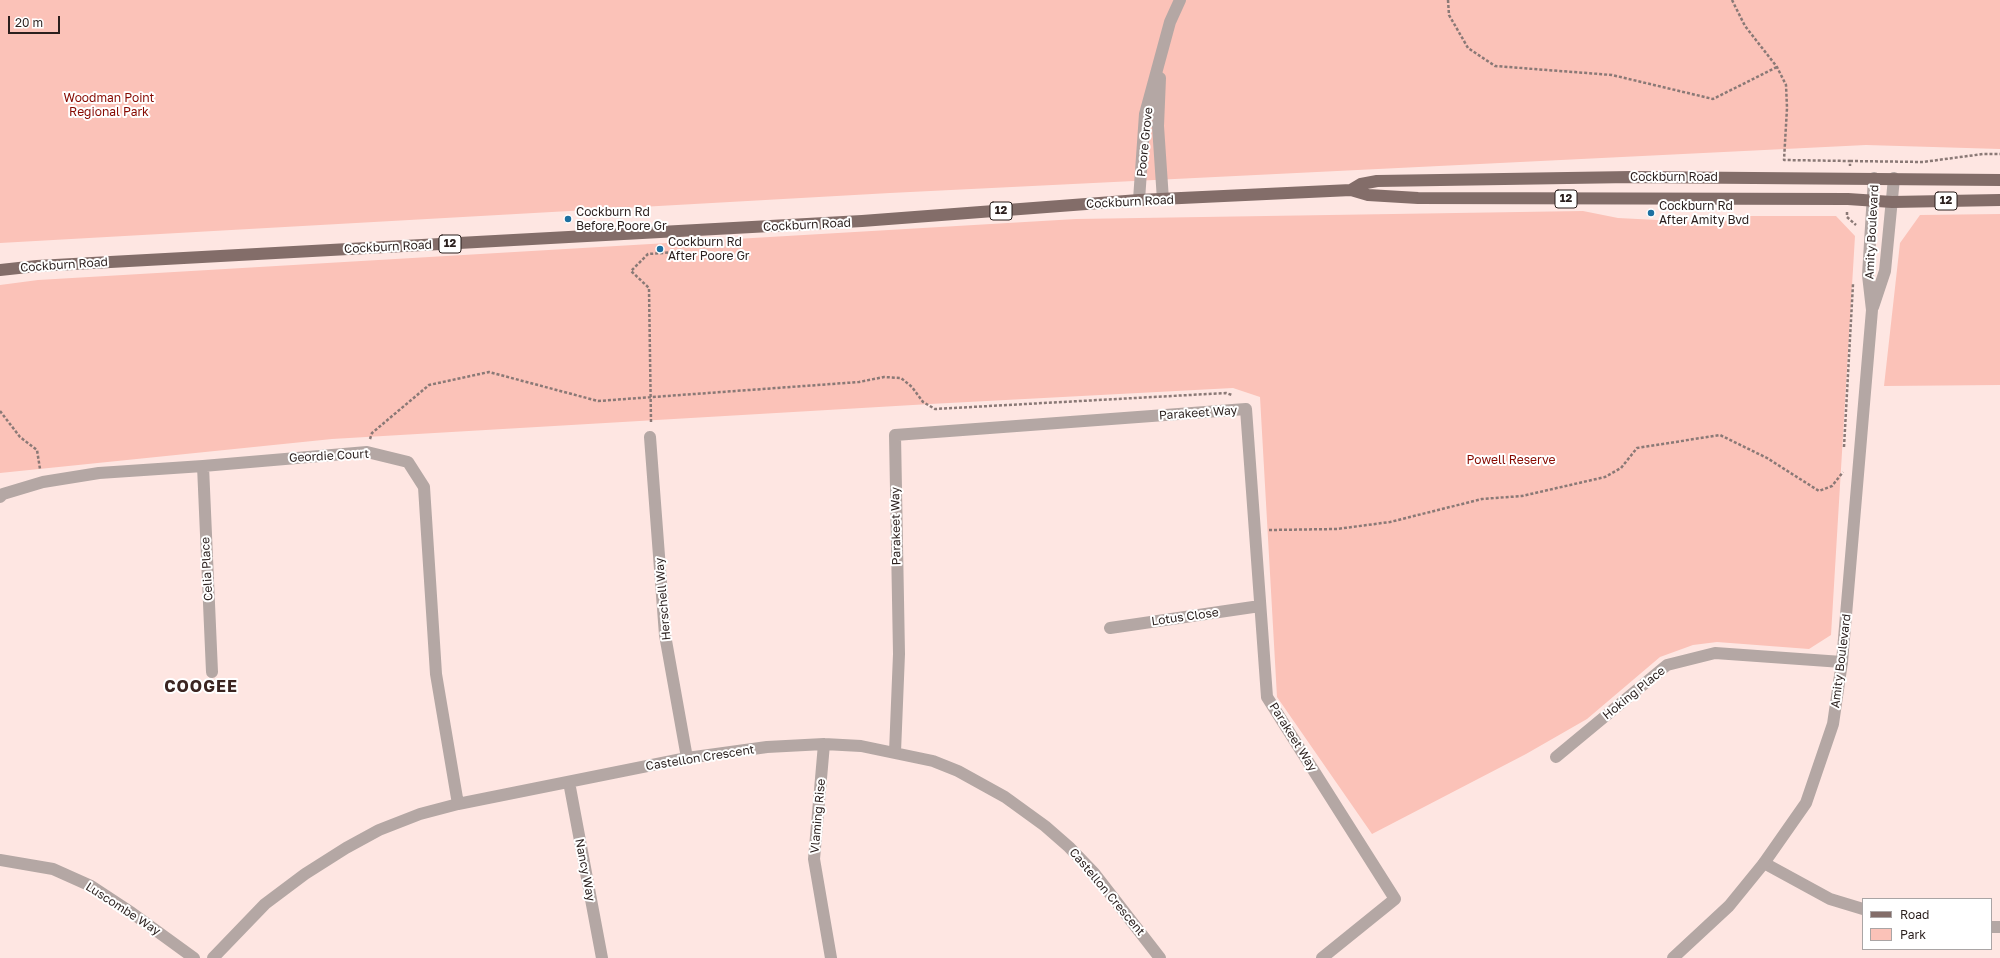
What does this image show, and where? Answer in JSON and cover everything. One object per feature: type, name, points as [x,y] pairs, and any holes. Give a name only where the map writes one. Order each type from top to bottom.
[{"type":"main road","name":"Cockburn Road","points":[[1351,190],[1361,184],[1384,181],[1631,177],[2000,180]]},
{"type":"main road","name":"Cockburn Road","points":[[0,270],[37,266],[862,221],[1139,200],[1351,190],[1368,195],[1418,198],[1848,199],[1892,202],[2000,200]]},
{"type":"street","name":"Poore Grove","points":[[1139,200],[1145,114],[1161,60],[1170,22],[1180,0]]},
{"type":"street","name":"Poore Grove","points":[[1161,60],[1158,126],[1164,200]]},
{"type":"street","name":"Amity Boulevard","points":[[1673,958],[1729,906],[1764,863],[1806,803],[1833,724],[1842,662],[1872,310],[1868,275],[1874,178]]},
{"type":"street","name":"Amity Boulevard","points":[[1872,310],[1885,271],[1894,178]]},
{"type":"street","name":"Parakeet Way","points":[[895,752],[899,654],[895,435],[1246,409],[1267,696],[1395,899],[1322,958]]},
{"type":"street","name":"Herschell Way","points":[[650,437],[665,635],[688,758]]},
{"type":"street","name":"Geordie Court","points":[[0,497],[3,494],[43,482],[99,473],[367,452],[408,462],[424,487],[436,674],[458,804]]},
{"type":"street","name":"Celia Place","points":[[202,466],[212,672]]},
{"type":"street","name":"Lotus Close","points":[[1110,628],[1260,606]]},
{"type":"street","name":"Hoking Place","points":[[1556,757],[1667,665],[1716,653],[1842,662]]},
{"type":"street","name":"Castellon Crescent","points":[[213,958],[265,904],[305,874],[346,848],[379,830],[420,814],[458,804],[688,758],[767,747],[824,744],[861,746],[933,761],[958,771],[1005,797],[1045,826],[1069,847],[1094,873],[1160,958]]},
{"type":"street","name":"Vlaming Rise","points":[[824,744],[814,859],[831,958]]},
{"type":"street","name":"Nancy Way","points":[[569,782],[602,958]]},
{"type":"street","name":"Luscombe Way","points":[[0,860],[53,869],[91,886],[132,913],[194,958]]},
{"type":"street","points":[[1764,863],[1830,898],[1862,908]]},
{"type":"path","points":[[1448,0],[1449,15],[1468,48],[1495,66],[1612,75],[1713,99],[1777,67]]},
{"type":"path","points":[[1732,0],[1745,26],[1777,67],[1786,85],[1787,108],[1784,160],[1923,162],[1983,154],[2000,154]]},
{"type":"path","points":[[1849,178],[1850,161]]},
{"type":"path","points":[[650,437],[651,397],[649,288],[632,271],[648,254],[676,252]]},
{"type":"path","points":[[0,411],[20,437],[37,450],[43,482]]},
{"type":"green space","name":"Woodman Point Regional Park","points":[[0,0],[2000,0],[2000,149],[1866,145],[890,193],[0,243]]},
{"type":"green space","name":"Powell Reserve","points":[[1583,211],[1618,218],[1716,223],[1748,216],[1836,216],[1855,236],[1831,635],[1809,649],[1717,642],[1693,645],[1660,657],[1587,719],[1526,754],[1372,834],[1277,697],[1260,397],[1233,388],[332,439],[0,473],[0,285],[38,280],[1076,219]]},
{"type":"green space","points":[[2000,214],[2000,385],[1884,386],[1900,243],[1920,215]]},
{"type":"place","name":"Cockburn Rd After Amity Bvd","points":[[1651,213]]},
{"type":"place","name":"Cockburn Rd Before Poore Gr","points":[[568,219]]},
{"type":"place","name":"Cockburn Rd After Poore Gr","points":[[660,249]]},
{"type":"district","name":"COOGEE","points":[[201,687]]}]
